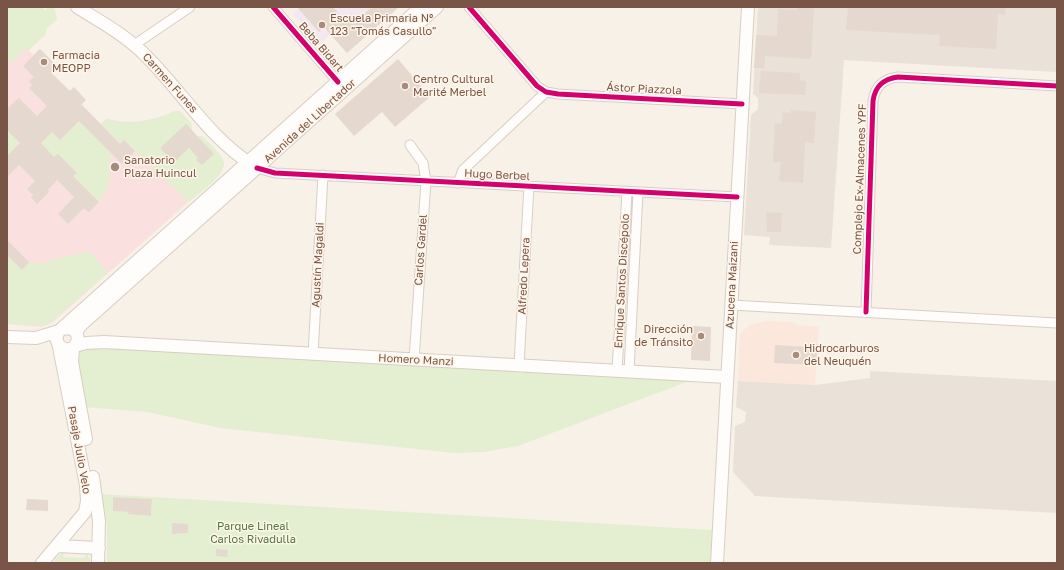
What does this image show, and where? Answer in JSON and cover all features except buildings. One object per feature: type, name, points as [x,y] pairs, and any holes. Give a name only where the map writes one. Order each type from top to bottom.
[{"type":"main road","name":"Carmen Funes","points":[[77,7],[134,44],[152,61],[226,146],[252,165]]},
{"type":"main road","name":"Avenida del Libertador","points":[[76,333],[81,325],[252,165],[338,82],[421,7]]},
{"type":"main road","name":"Avenida del Libertador","points":[[60,330],[437,7]]},
{"type":"main road","name":"Azucena Maizani","points":[[717,563],[748,7]]},
{"type":"main road","points":[[7,337],[31,338],[44,336],[68,328],[76,333],[78,341],[74,347],[66,350],[59,346],[31,338]]},
{"type":"main road","points":[[59,346],[56,338],[60,330]]},
{"type":"main road","name":"Homero Manzi","points":[[76,333],[104,342]]},
{"type":"main road","name":"Homero Manzi","points":[[74,347],[86,343],[104,342],[727,377]]},
{"type":"main road","name":"Pasaje Julio Velo","points":[[42,563],[83,516],[87,501],[65,370],[59,346]]},
{"type":"main road","name":"Pasaje Julio Velo","points":[[74,347],[72,362],[98,507],[98,563]]},
{"type":"main road","points":[[57,546],[99,548]]},
{"type":"street","name":"Beba Bidart","points":[[273,7],[338,82]]},
{"type":"street","points":[[458,183],[463,170],[546,92],[537,86],[469,7]]},
{"type":"street","points":[[134,44],[187,8]]},
{"type":"street","name":"Complejo Ex-Almacenes YPF","points":[[866,312],[873,101],[876,89],[880,84],[885,80],[898,77],[1057,86]]},
{"type":"street","name":"Ástor Piazzola","points":[[546,92],[558,94],[742,104]]},
{"type":"street","name":"Carlos Gardel","points":[[410,145],[423,163],[426,181],[414,360]]},
{"type":"street","name":"Hugo Berbel","points":[[252,165],[271,172],[737,197]]},
{"type":"street","name":"Agustín Magaldi","points":[[313,354],[323,175]]},
{"type":"street","name":"Alfredo Lepera","points":[[519,366],[529,186]]},
{"type":"street","name":"Enrique Santos Discépolo","points":[[623,371],[627,192]]},
{"type":"street","name":"Enrique Santos Discépolo","points":[[623,371],[638,192]]},
{"type":"street","points":[[731,305],[1057,323]]},
{"type":"shaded area","name":"Sanatorio Plaza Huincul","points":[[7,7],[40,7],[46,11],[48,7],[54,7],[57,20],[46,29],[46,34],[29,50],[33,55],[40,49],[58,67],[52,73],[69,91],[74,87],[86,100],[82,105],[101,124],[106,119],[125,122],[143,122],[159,118],[175,111],[180,111],[191,123],[192,130],[197,136],[202,136],[221,156],[224,163],[221,173],[53,322],[42,327],[7,324]]},
{"type":"shaded area","points":[[297,7],[399,7],[347,53],[330,34],[320,44],[293,14],[299,9]]},
{"type":"shaded area","points":[[758,7],[1057,7],[1057,72],[844,60],[831,248],[769,245],[770,237],[744,235],[751,115],[758,109],[758,98],[753,94]]},
{"type":"shaded area","points":[[766,321],[794,322],[797,325],[819,327],[815,385],[738,381],[740,334],[749,325]]},
{"type":"shaded area","points":[[870,371],[1057,381],[1057,513],[755,496],[733,472],[735,426],[745,422],[746,412],[736,407],[738,381],[815,385],[870,378]]},
{"type":"green space","points":[[7,7],[40,7],[46,11],[48,7],[54,7],[57,20],[46,29],[46,34],[29,50],[26,48],[11,63],[7,59]]},
{"type":"green space","points":[[175,111],[180,111],[191,123],[192,130],[197,136],[202,136],[216,150],[223,160],[224,165],[218,177],[189,202],[124,140],[120,144],[101,124],[106,119],[124,122],[150,120]]},
{"type":"green space","points":[[72,113],[111,153],[109,184],[99,202],[73,176],[77,172],[58,154],[54,157],[41,143],[52,132],[60,140],[72,128],[65,121]]},
{"type":"green space","points":[[7,130],[20,143],[7,156]]},
{"type":"green space","points":[[89,251],[108,273],[47,325],[7,324],[7,255],[22,270],[29,262],[38,264]]},
{"type":"green space","points":[[86,347],[689,381],[518,446],[484,452],[454,453],[220,428],[147,412],[84,407],[76,360],[77,352]]},
{"type":"green space","name":"Parque Lineal Carlos Rivadulla","points":[[101,494],[712,530],[710,563],[107,563],[107,525]],"holes":[[[113,497],[152,499],[151,516],[113,511]]]},
{"type":"green space","points":[[61,553],[65,553],[63,557],[83,558],[87,554],[90,558],[90,563],[53,563]]},
{"type":"cycle path","points":[[273,7],[338,82]]},
{"type":"cycle path","points":[[469,7],[537,86],[546,92],[558,94],[742,104]]},
{"type":"cycle path","points":[[866,312],[873,101],[878,87],[888,79],[898,77],[1057,86]]},
{"type":"cycle path","points":[[257,168],[275,173],[737,197]]},
{"type":"place","name":"Escuela Primaria N° 123 \"Tomás Casullo\"","points":[[322,25]]},
{"type":"place","name":"Farmacia MEOPP","points":[[44,62]]},
{"type":"place","name":"Centro Cultural Marité Merbel","points":[[405,86]]},
{"type":"place","name":"Sanatorio Plaza Huincul","points":[[115,167]]},
{"type":"place","name":"Dirección de Tránsito","points":[[701,336]]},
{"type":"place","name":"Hidrocarburos del Neuquén","points":[[796,355]]}]
